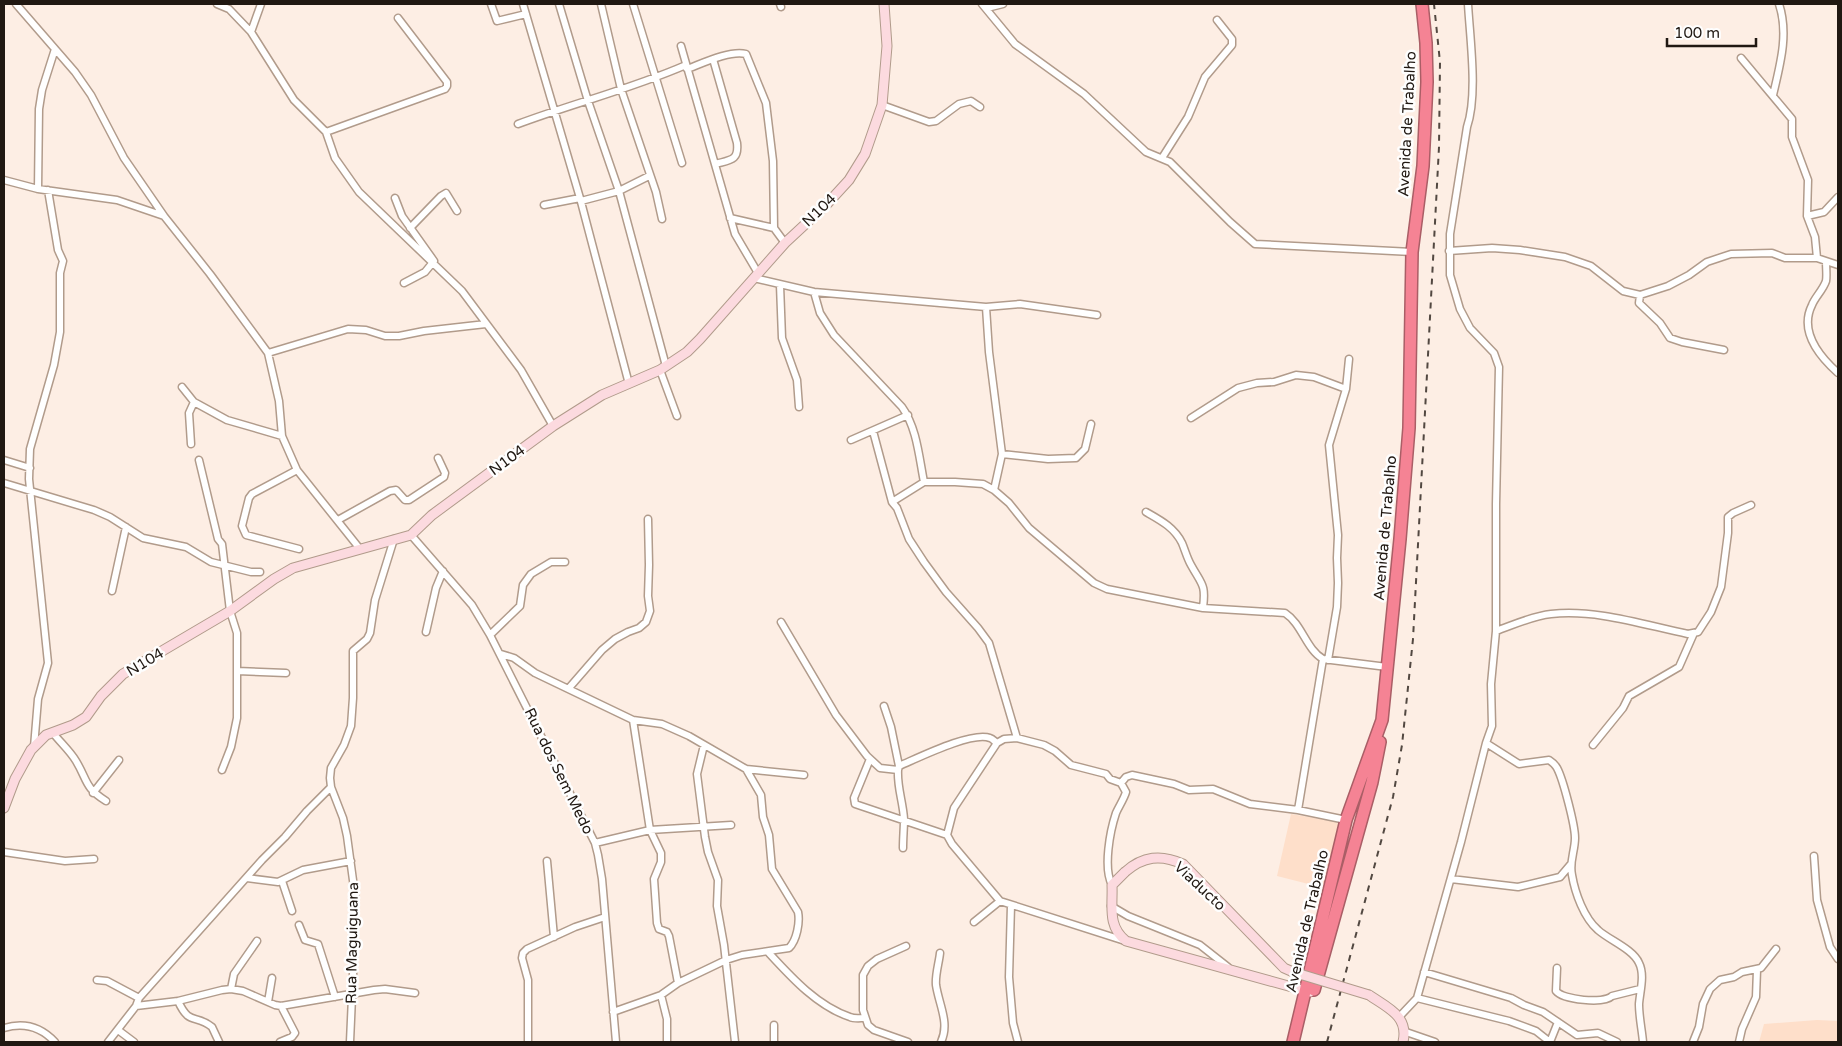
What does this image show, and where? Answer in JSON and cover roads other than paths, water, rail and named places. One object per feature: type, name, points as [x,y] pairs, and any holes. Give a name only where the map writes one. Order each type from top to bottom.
[{"type":"highway","name":"Avenida de Trabalho","points":[[1293,1042],[1332,926],[1372,782],[1381,738],[1409,428],[1412,252],[1423,166],[1425,129],[1426,43],[1422,4]]},
{"type":"highway","name":"Avenida de Trabalho","points":[[1300,1042],[1346,820],[1382,720]]},
{"type":"street","points":[[16,4],[75,72],[91,95],[124,158],[164,216],[210,274],[268,353],[279,401],[282,436],[297,470],[360,549]]},
{"type":"street","points":[[217,4],[229,9],[251,32],[294,100],[326,132],[335,158],[358,192],[462,292],[521,370],[553,426]]},
{"type":"street","points":[[251,32],[260,4]]},
{"type":"street","points":[[491,4],[497,20],[526,14]]},
{"type":"street","points":[[523,4],[580,200],[629,384]]},
{"type":"street","points":[[559,4],[588,101],[619,190],[663,368],[678,416]]},
{"type":"street","points":[[601,4],[621,89],[656,192],[662,219]]},
{"type":"street","points":[[633,4],[682,163]]},
{"type":"street","name":"N104","points":[[4,808],[15,779],[34,747],[46,735],[73,725],[86,717],[101,696],[123,674],[230,611],[274,579],[293,568],[411,535],[432,515],[553,426],[602,395],[663,368],[687,352],[785,243],[827,204],[849,180],[865,154],[882,105],[887,46],[884,4]]},
{"type":"street","points":[[984,6],[1003,4]]},
{"type":"street","points":[[1403,1042],[1406,1032],[1400,1016],[1417,998],[1451,879],[1486,742],[1492,726],[1491,684],[1496,631],[1499,367],[1494,353],[1470,328],[1460,308],[1450,275],[1449,251],[1456,193],[1471,116],[1473,92],[1468,4]]},
{"type":"street","points":[[1774,95],[1785,35],[1779,4]]},
{"type":"street","points":[[984,6],[1015,44],[1084,94],[1146,152],[1170,162],[1230,222],[1255,244],[1412,252]]},
{"type":"street","points":[[326,132],[445,89],[447,86],[447,82],[398,18]]},
{"type":"street","points":[[1162,158],[1188,118],[1206,78],[1232,45],[1232,39],[1218,20]]},
{"type":"street","points":[[681,46],[735,234],[756,276],[780,285],[814,292],[986,307],[1020,304],[1097,315]]},
{"type":"street","points":[[38,188],[39,109],[42,90],[55,50]]},
{"type":"street","points":[[518,124],[554,110],[588,101],[686,67],[740,52],[746,54],[766,103],[772,161],[774,228],[785,243]]},
{"type":"street","points":[[1741,58],[1774,95],[1792,119],[1792,138],[1808,180],[1808,216],[1815,237],[1817,258]]},
{"type":"street","points":[[713,59],[738,152],[730,160],[714,164]]},
{"type":"street","points":[[882,105],[929,122],[936,121],[959,104],[971,101],[980,107]]},
{"type":"street","points":[[544,205],[580,200],[619,190],[649,176]]},
{"type":"street","points":[[4,180],[48,190],[117,200],[164,216]]},
{"type":"street","points":[[34,747],[38,699],[48,663],[31,492],[28,479],[30,449],[54,366],[60,332],[60,273],[63,261],[58,250],[48,190]]},
{"type":"street","points":[[410,228],[441,196],[446,194],[457,211]]},
{"type":"street","points":[[1808,216],[1824,212],[1838,197]]},
{"type":"street","points":[[395,198],[398,208],[410,228],[433,259],[433,264]]},
{"type":"street","points":[[730,218],[774,228]]},
{"type":"street","points":[[1449,251],[1492,248],[1565,257],[1591,266],[1622,291],[1640,295],[1668,286],[1720,256],[1772,253],[1785,258],[1817,258],[1838,265]]},
{"type":"street","points":[[1826,262],[1826,280],[1812,303],[1807,320],[1818,353],[1838,373]]},
{"type":"street","points":[[404,283],[425,272],[433,264]]},
{"type":"street","points":[[780,285],[782,338],[797,380],[799,407]]},
{"type":"street","points":[[814,292],[820,313],[834,335],[908,415],[924,482]]},
{"type":"street","points":[[1640,295],[1639,303],[1660,323],[1670,338],[1724,350]]},
{"type":"street","points":[[986,307],[989,352],[1002,454],[994,490]]},
{"type":"street","points":[[268,353],[348,329],[366,330],[384,336],[399,336],[424,331],[486,324]]},
{"type":"street","points":[[1298,810],[1325,659],[1337,607],[1336,558],[1338,536],[1329,445],[1346,389],[1349,359]]},
{"type":"street","points":[[1191,418],[1238,388],[1257,383],[1274,382],[1296,375],[1314,377],[1346,389]]},
{"type":"street","points":[[182,386],[194,402],[227,420],[282,436]]},
{"type":"street","points":[[191,444],[190,413],[194,402]]},
{"type":"street","points":[[851,440],[908,415]]},
{"type":"street","points":[[1002,454],[1048,459],[1076,458],[1086,449],[1091,424]]},
{"type":"street","points":[[873,431],[892,502],[897,508],[908,539],[946,592],[989,643],[1017,738]]},
{"type":"street","points":[[338,520],[390,491],[396,490],[404,500],[409,500],[444,477],[445,473],[438,458]]},
{"type":"street","points":[[4,460],[30,468]]},
{"type":"street","points":[[199,460],[218,539],[222,544],[230,611],[237,633],[238,718],[231,747],[222,770]]},
{"type":"street","points":[[297,470],[252,494],[249,498],[242,526],[246,535],[299,549]]},
{"type":"street","points":[[892,502],[924,482],[983,484],[994,490],[1009,503],[1029,528],[1094,583],[1107,589],[1203,608],[1285,613],[1290,616],[1317,655],[1325,659],[1387,666]]},
{"type":"street","points":[[4,483],[94,510],[110,517],[143,538],[186,547],[211,562],[251,572],[260,572]]},
{"type":"street","points":[[1496,631],[1543,615],[1563,613],[1589,614],[1688,634],[1698,632],[1711,612],[1721,587],[1728,533],[1728,517],[1751,505]]},
{"type":"street","points":[[1146,512],[1166,524],[1182,543],[1190,563],[1205,590],[1203,608]]},
{"type":"street","points":[[569,688],[602,650],[615,639],[640,628],[646,622],[650,611],[648,596],[648,519]]},
{"type":"street","points":[[112,591],[126,527]]},
{"type":"street","name":"Rua dos Sem Medo","points":[[411,535],[472,606],[502,654],[595,843],[605,917],[616,1042]]},
{"type":"street","points":[[108,1042],[136,1006],[139,998],[306,811],[331,787],[331,768],[344,746],[350,726],[353,698],[353,652],[367,639],[370,633],[375,600],[394,539]]},
{"type":"street","points":[[490,635],[520,606],[523,585],[531,574],[551,562],[565,562]]},
{"type":"street","points":[[426,632],[436,588],[443,571]]},
{"type":"street","points":[[780,622],[836,714],[870,759],[880,768],[899,768],[941,748],[971,738],[990,738],[996,743]]},
{"type":"street","points":[[1592,745],[1623,708],[1629,696],[1679,667],[1694,633]]},
{"type":"street","points":[[502,654],[514,658],[535,673],[633,720],[662,724],[689,736],[746,770],[804,776]]},
{"type":"street","points":[[237,670],[286,673]]},
{"type":"street","points":[[884,706],[891,727],[899,768],[897,784],[904,819],[903,848]]},
{"type":"street","points":[[633,720],[650,830],[661,853],[661,862],[654,879],[657,923],[659,929],[667,932],[669,936],[678,982]]},
{"type":"street","points":[[53,733],[76,761],[85,782],[93,793],[106,801]]},
{"type":"street","points":[[947,835],[954,808],[996,743],[1004,739],[1017,738],[1044,745],[1055,751],[1071,766],[1106,774],[1110,779],[1121,783],[1126,793],[1117,811],[1110,836],[1108,875],[1112,885],[1112,920],[1115,929],[1126,941]]},
{"type":"street","points":[[1451,879],[1518,887],[1560,877],[1570,864],[1575,845],[1575,828],[1557,768],[1549,760],[1519,764],[1486,742]]},
{"type":"street","points":[[704,745],[697,774],[708,852],[718,880],[717,906],[726,960],[735,1042]]},
{"type":"street","points":[[870,759],[854,798],[855,804],[947,835],[1000,901],[1126,941],[1310,992]]},
{"type":"street","points":[[93,793],[120,760]]},
{"type":"street","points":[[613,1012],[661,995],[678,982],[726,960],[742,955],[789,948],[793,944],[800,919],[798,912],[772,869],[769,835],[763,817],[761,795],[746,770]]},
{"type":"street","points":[[1121,783],[1126,777],[1132,776],[1174,784],[1189,790],[1213,789],[1250,804],[1298,810],[1346,820]]},
{"type":"street","name":"Rua Maguiguana","points":[[331,787],[344,824],[355,895],[350,1042]]},
{"type":"street","points":[[595,843],[650,830],[731,825]]},
{"type":"street","points":[[4,852],[65,861],[94,859]]},
{"type":"street","points":[[1814,856],[1817,900],[1830,948],[1838,959]]},
{"type":"street","name":"Viaducto","points":[[1112,885],[1140,861],[1160,857],[1172,859],[1182,864],[1284,968],[1369,996],[1400,1016]]},
{"type":"street","points":[[247,878],[282,881],[302,870],[351,861]]},
{"type":"street","points":[[547,861],[554,937]]},
{"type":"street","points":[[1570,864],[1576,889],[1589,918],[1597,929],[1615,941],[1638,961],[1642,972],[1640,1014],[1643,1042]]},
{"type":"street","points":[[282,881],[292,911]]},
{"type":"street","points":[[974,922],[1000,901]]},
{"type":"street","points":[[1012,905],[1009,977],[1013,1023],[1018,1042]]},
{"type":"street","points":[[1111,906],[1128,916],[1200,945],[1230,970]]},
{"type":"street","points":[[528,1042],[528,980],[522,958],[523,953],[527,948],[575,927],[605,917]]},
{"type":"street","points":[[299,925],[306,940],[318,944],[335,997]]},
{"type":"street","points":[[231,989],[234,974],[257,940]]},
{"type":"street","points":[[906,946],[877,959],[868,966],[863,975],[863,1010],[868,1026],[908,1042]]},
{"type":"street","points":[[1693,1042],[1699,1026],[1703,1004],[1710,989],[1720,980],[1734,977],[1742,972],[1757,970],[1776,949]]},
{"type":"street","points":[[768,952],[795,981],[827,1006],[851,1018],[865,1018]]},
{"type":"street","points":[[940,953],[936,983],[946,1024],[946,1033],[941,1042]]},
{"type":"street","points":[[1557,968],[1556,991],[1564,996],[1586,1000],[1609,1000],[1612,996],[1640,988]]},
{"type":"street","points":[[1739,1042],[1742,1029],[1756,997],[1757,970]]},
{"type":"street","points":[[1424,972],[1511,998],[1543,1012],[1577,1034],[1598,1033],[1617,1042]]},
{"type":"street","points":[[268,1002],[272,978]]},
{"type":"street","points":[[97,980],[107,981],[139,998]]},
{"type":"street","points":[[136,1006],[178,1001],[231,989],[243,991],[281,1006],[351,993],[385,989],[415,993]]},
{"type":"street","points":[[661,995],[667,1019],[667,1042]]},
{"type":"street","points":[[1417,998],[1509,1022],[1536,1031],[1550,1042],[1558,1022]]},
{"type":"street","points":[[178,1001],[183,1012],[189,1018],[200,1020],[212,1027],[218,1042]]},
{"type":"street","points":[[280,1042],[295,1033],[281,1006]]},
{"type":"street","points":[[4,1028],[15,1025],[34,1027],[47,1034],[55,1042]]},
{"type":"street","points":[[774,1025],[774,1042]]},
{"type":"street","points":[[118,1030],[134,1042]]},
{"type":"street","points":[[1406,1032],[1436,1042]]},
{"type":"railway","points":[[1327,1042],[1393,797],[1402,745],[1413,639],[1439,147],[1440,62],[1434,4]]}]
